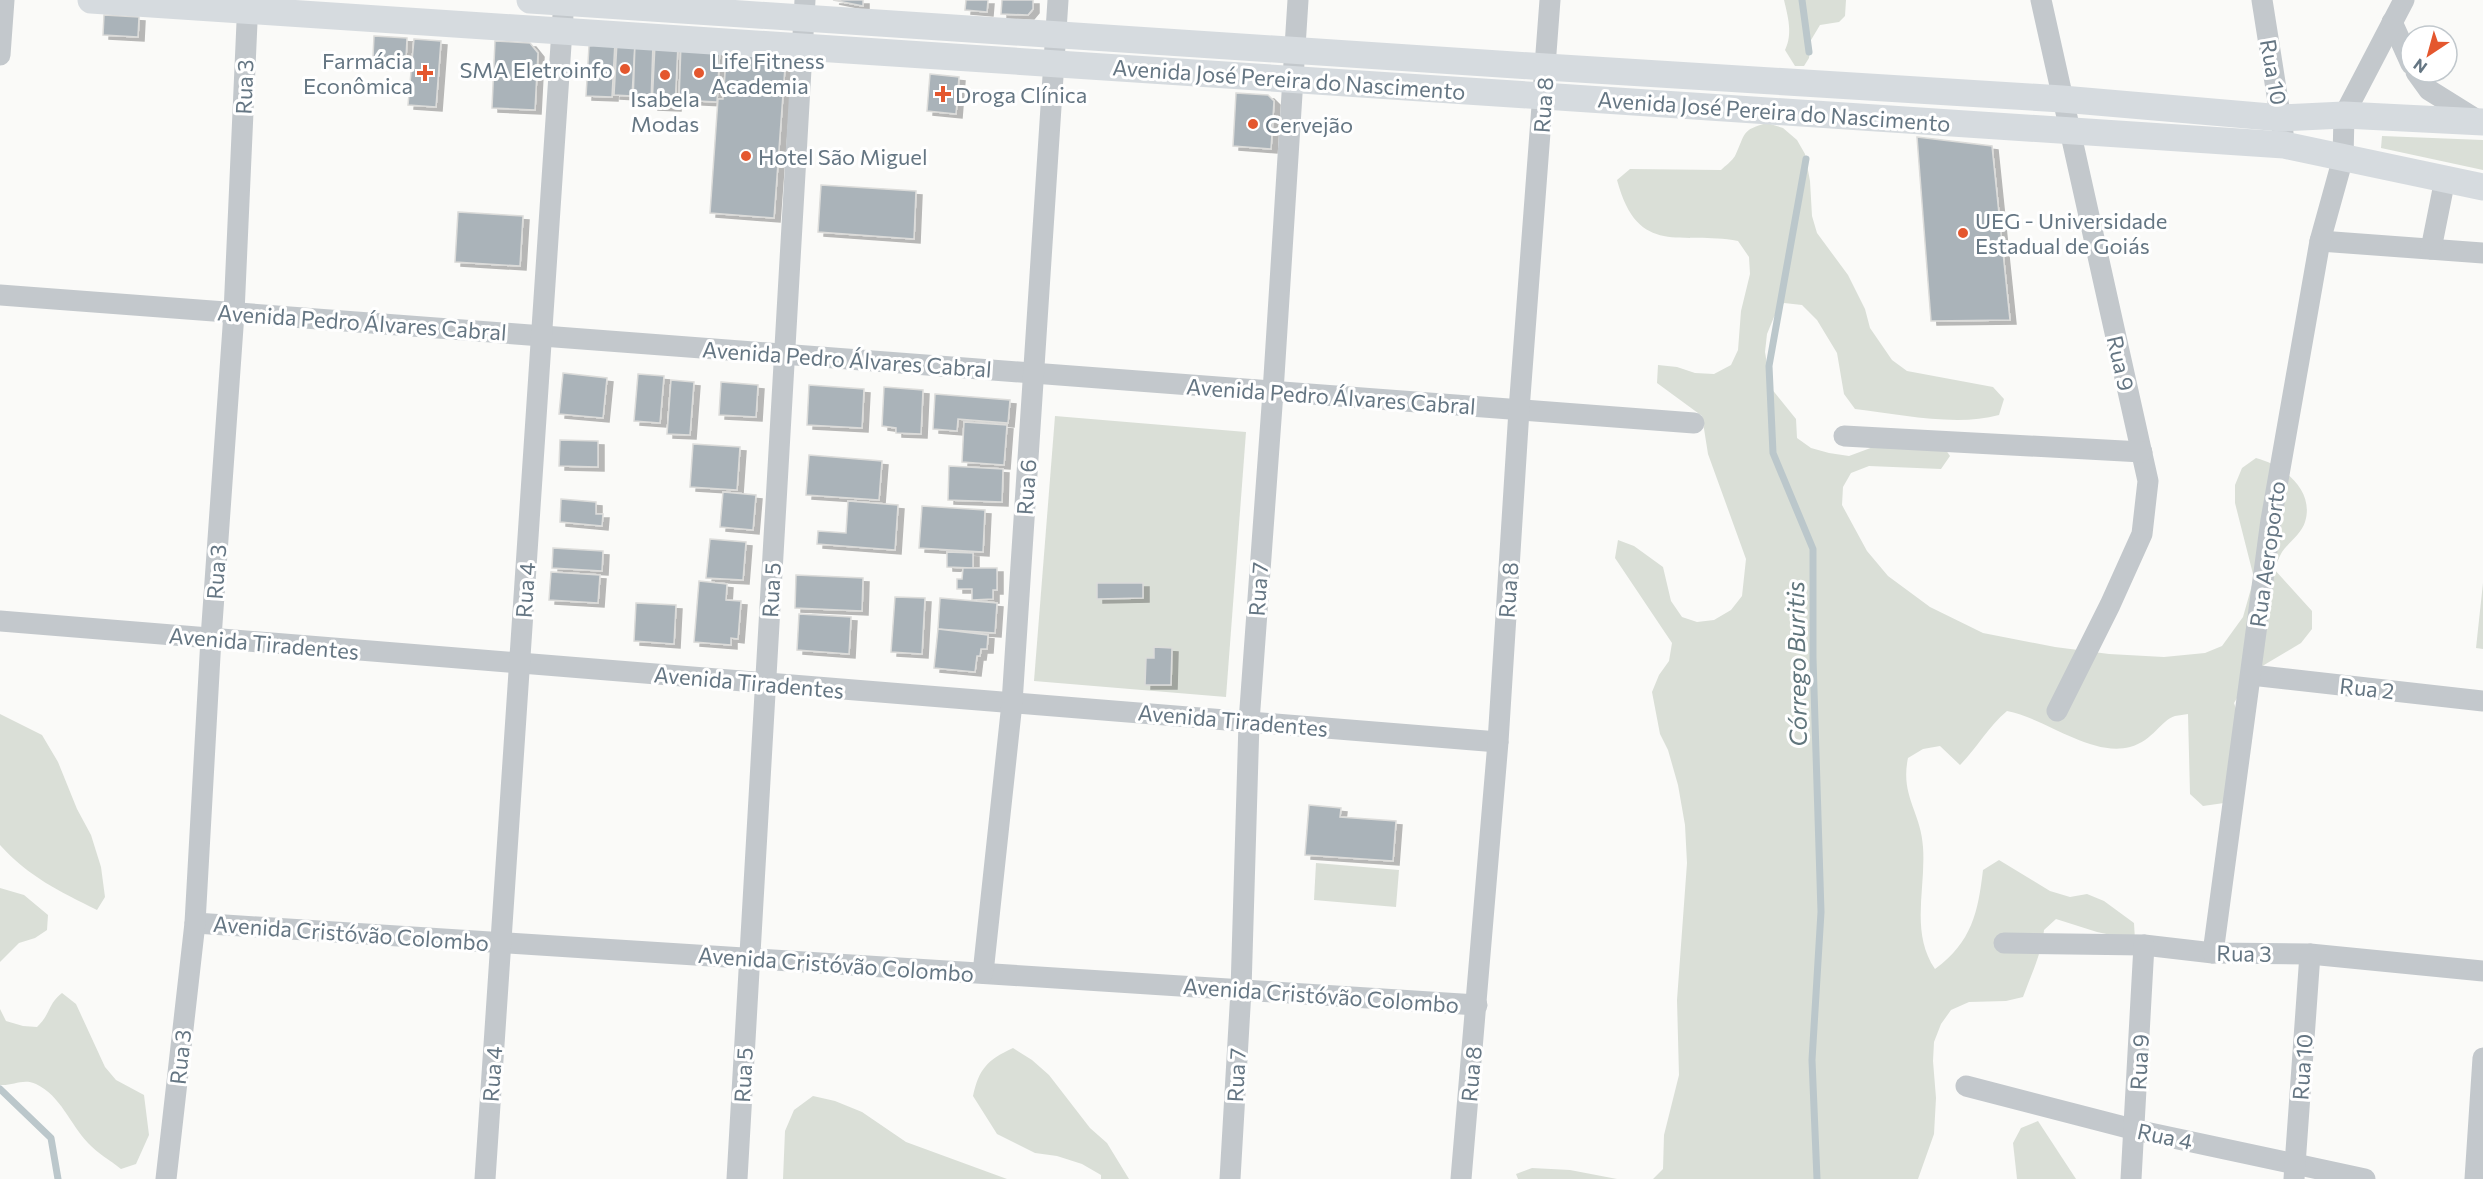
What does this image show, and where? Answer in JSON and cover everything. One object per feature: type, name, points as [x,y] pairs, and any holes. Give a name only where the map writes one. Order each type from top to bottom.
[{"type":"main road","name":"Avenida José Pereira do Nascimento","points":[[91,0],[247,5],[562,31],[2284,145],[2483,187]]},
{"type":"main road","name":"Avenida José Pereira do Nascimento","points":[[530,0],[805,9],[1056,34],[1546,68],[2062,99],[2282,118],[2344,115],[2481,122]]},
{"type":"main road","points":[[1820,84],[1820,114]]},
{"type":"street","points":[[0,55],[4,0]]},
{"type":"street","name":"Rua 6","points":[[983,973],[1012,703],[1058,0]]},
{"type":"street","name":"Rua 7","points":[[1230,1179],[1241,990],[1249,722],[1298,0]]},
{"type":"street","name":"Rua 8","points":[[1461,1179],[1498,742],[1519,410],[1550,0]]},
{"type":"street","name":"Rua 9","points":[[2041,0],[2148,481],[2142,534],[2110,605],[2057,711]]},
{"type":"street","name":"Rua 10","points":[[2262,0],[2282,118],[2284,145]]},
{"type":"street","points":[[2344,115],[2404,0]]},
{"type":"street","name":"Rua 4","points":[[485,1179],[564,1]]},
{"type":"street","name":"Rua 3","points":[[166,1179],[195,923],[234,313],[247,5]]},
{"type":"street","name":"Rua 5","points":[[737,1179],[805,9]]},
{"type":"street","points":[[2392,22],[2399,37]]},
{"type":"street","points":[[2425,84],[2429,90],[2481,122]]},
{"type":"street","name":"Rua Aeroporto","points":[[2213,953],[2271,520],[2319,241],[2343,158],[2344,115]]},
{"type":"street","points":[[2431,249],[2445,179]]},
{"type":"street","points":[[2319,241],[2483,253]]},
{"type":"street","name":"Avenida Pedro Álvares Cabral","points":[[0,295],[1694,423]]},
{"type":"street","points":[[1844,436],[2142,452]]},
{"type":"street","name":"Avenida Tiradentes","points":[[0,621],[1498,742]]},
{"type":"street","name":"Rua 2","points":[[2251,675],[2483,701]]},
{"type":"street","name":"Avenida Cristóvão Colombo","points":[[195,923],[1477,1005]]},
{"type":"street","name":"Rua 3","points":[[2004,943],[2144,945],[2213,953],[2310,954],[2483,971]]},
{"type":"street","name":"Rua 9","points":[[2132,1179],[2144,945]]},
{"type":"street","name":"Rua 10","points":[[2295,1172],[2310,954]]},
{"type":"street","points":[[2475,1179],[2483,1058]]},
{"type":"street","name":"Rua 4","points":[[1966,1086],[2295,1172],[2365,1179]]},
{"type":"shaded area","points":[[1784,0],[1846,0],[1845,16],[1839,22],[1820,25],[1811,40],[1809,58],[1804,66],[1795,66],[1785,50],[1789,32]]},
{"type":"shaded area","points":[[1767,123],[1783,128],[1797,140],[1805,154],[1810,181],[1812,216],[1817,233],[1848,275],[1865,309],[1870,328],[1892,360],[1907,371],[1993,387],[2004,399],[1999,415],[1965,420],[1946,420],[1855,409],[1844,394],[1837,353],[1817,320],[1802,305],[1784,303],[1774,317],[1767,334],[1765,352],[1771,388],[1796,419],[1797,438],[1811,448],[1849,456],[1884,443],[1939,440],[1950,456],[1941,469],[1869,466],[1851,473],[1843,487],[1842,505],[1867,551],[1888,576],[1930,607],[1983,633],[2055,647],[2109,654],[2164,657],[2205,653],[2222,646],[2243,617],[2254,578],[2235,503],[2235,485],[2242,468],[2256,458],[2276,466],[2286,473],[2301,490],[2307,510],[2303,526],[2282,552],[2274,569],[2312,611],[2312,629],[2301,643],[2254,671],[2234,703],[2245,736],[2224,803],[2203,806],[2190,794],[2188,714],[2170,718],[2151,736],[2138,744],[2115,749],[2084,742],[2037,721],[2007,711],[1960,765],[1940,746],[1923,749],[1908,758],[1907,783],[1923,847],[1921,925],[1927,955],[1935,969],[1947,959],[1965,937],[1979,899],[1983,870],[1999,860],[2050,891],[2070,897],[2087,894],[2104,901],[2134,923],[2135,940],[2097,932],[2056,919],[2044,930],[2039,956],[2023,997],[2006,1001],[1969,1002],[1951,1010],[1941,1024],[1934,1042],[1936,1098],[1934,1134],[1918,1179],[1653,1179],[1663,1169],[1664,1135],[1679,1075],[1677,1000],[1687,863],[1685,825],[1678,785],[1668,750],[1660,734],[1652,692],[1659,675],[1669,661],[1672,643],[1615,558],[1618,540],[1634,546],[1663,567],[1671,601],[1682,617],[1697,622],[1714,620],[1731,610],[1742,596],[1746,559],[1708,454],[1702,416],[1657,383],[1658,365],[1677,367],[1695,373],[1714,374],[1731,365],[1738,350],[1741,311],[1750,274],[1749,257],[1738,241],[1717,238],[1680,238],[1649,231],[1637,221],[1626,205],[1617,180],[1630,169],[1721,170],[1735,156],[1748,130]]},
{"type":"shaded area","points":[[2382,136],[2483,140],[2483,170],[2381,148]]},
{"type":"shaded area","points":[[1055,416],[1246,432],[1226,697],[1034,681]]},
{"type":"shaded area","points":[[2483,583],[2483,649],[2476,648]]},
{"type":"shaded area","points":[[0,714],[42,735],[58,762],[77,809],[91,835],[101,867],[105,897],[97,910],[33,875],[0,845]]},
{"type":"shaded area","points":[[1316,863],[1399,870],[1396,907],[1314,900]]},
{"type":"shaded area","points":[[0,888],[24,895],[48,915],[47,930],[35,938],[19,943],[0,962]]},
{"type":"shaded area","points":[[62,993],[76,1004],[105,1067],[116,1080],[144,1095],[149,1135],[136,1164],[121,1169],[95,1150],[45,1089],[31,1082],[0,1085],[0,1009],[6,1021],[37,1027]]},
{"type":"shaded area","points":[[1013,1048],[1032,1060],[1049,1075],[1090,1128],[1107,1143],[1129,1179],[1101,1179],[1101,1175],[1082,1164],[1057,1156],[1035,1153],[997,1134],[973,1096],[985,1066]]},
{"type":"shaded area","points":[[813,1096],[835,1101],[862,1112],[906,1142],[1007,1179],[783,1179],[785,1131],[794,1110]]},
{"type":"shaded area","points":[[2038,1121],[2076,1179],[2017,1179],[2013,1143],[2021,1128]]},
{"type":"shaded area","points":[[1532,1168],[1570,1170],[1617,1179],[1518,1179],[1516,1174]]},
{"type":"building","points":[[833,0],[863,0],[863,6]]},
{"type":"building","points":[[966,0],[988,0],[987,12],[965,10]]},
{"type":"building","points":[[1002,0],[1033,0],[1033,9],[1028,15],[1001,14]]},
{"type":"building","points":[[104,15],[139,17],[138,37],[103,35]]},
{"type":"building","points":[[374,36],[407,38],[406,59],[373,57]]},
{"type":"building","name":"Farmácia Econômica","points":[[414,39],[441,41],[436,107],[408,105]]},
{"type":"building","points":[[495,41],[530,43],[538,53],[535,110],[492,108]]},
{"type":"building","points":[[615,42],[612,97],[586,96],[589,46]]},
{"type":"building","name":"SMA Eletroinfo","points":[[617,42],[635,42],[632,96],[614,95]]},
{"type":"building","points":[[635,43],[653,43],[651,103],[633,103]]},
{"type":"building","name":"Isabela Modas","points":[[655,44],[678,45],[675,107],[652,106]]},
{"type":"building","name":"Life Fitness Academia","points":[[681,44],[720,46],[717,102],[679,100]]},
{"type":"building","name":"Hotel São Miguel","points":[[727,49],[786,53],[774,218],[710,213],[718,99],[723,99]]},
{"type":"building","name":"Droga Clínica","points":[[930,74],[959,77],[956,114],[927,111]]},
{"type":"building","name":"Cervejão","points":[[1236,93],[1268,95],[1274,101],[1271,149],[1233,146]]},
{"type":"building","name":"UEG - Universidade Estadual de Goiás","points":[[1917,137],[1992,146],[2010,320],[1931,321]]},
{"type":"building","points":[[821,185],[916,191],[914,239],[818,232]]},
{"type":"building","points":[[458,212],[523,216],[520,266],[455,262]]},
{"type":"building","points":[[563,373],[607,378],[603,418],[559,414]]},
{"type":"building","points":[[638,374],[664,376],[660,423],[634,421]]},
{"type":"building","points":[[671,380],[694,382],[690,435],[667,434]]},
{"type":"building","points":[[721,382],[758,385],[756,417],[719,415]]},
{"type":"building","points":[[809,385],[864,389],[862,428],[807,425]]},
{"type":"building","points":[[884,387],[923,390],[921,434],[896,433],[896,428],[882,426]]},
{"type":"building","points":[[935,394],[1010,400],[1008,423],[958,419],[957,431],[933,429]]},
{"type":"building","points":[[964,422],[1007,425],[1004,465],[962,462]]},
{"type":"building","points":[[560,440],[598,441],[598,467],[559,466]]},
{"type":"building","points":[[693,444],[740,447],[737,490],[690,487]]},
{"type":"building","points":[[809,455],[882,461],[879,500],[806,495]]},
{"type":"building","points":[[949,466],[1003,469],[1002,502],[948,500]]},
{"type":"building","points":[[723,492],[756,495],[753,530],[720,527]]},
{"type":"building","points":[[561,499],[596,502],[596,514],[603,514],[602,526],[560,522]]},
{"type":"building","points":[[848,501],[898,505],[895,550],[817,544],[818,531],[846,533]]},
{"type":"building","points":[[922,506],[985,510],[983,552],[919,548]]},
{"type":"building","points":[[710,539],[746,542],[743,580],[706,578]]},
{"type":"building","points":[[553,548],[603,551],[602,571],[552,568]]},
{"type":"building","points":[[947,552],[973,553],[973,568],[947,567]]},
{"type":"building","points":[[963,568],[997,568],[997,590],[993,590],[993,599],[972,600],[972,589],[957,589],[957,579],[962,579]]},
{"type":"building","points":[[551,572],[600,575],[598,603],[549,600]]},
{"type":"building","points":[[796,575],[863,578],[862,611],[795,608]]},
{"type":"building","points":[[699,581],[727,584],[726,600],[741,601],[738,639],[731,638],[731,645],[694,642]]},
{"type":"building","points":[[1097,583],[1143,583],[1143,598],[1097,599]]},
{"type":"building","points":[[895,597],[925,598],[922,654],[891,652]]},
{"type":"building","points":[[940,598],[997,603],[995,633],[938,629]]},
{"type":"building","points":[[636,603],[676,605],[674,644],[634,641]]},
{"type":"building","points":[[799,614],[851,617],[849,654],[797,650]]},
{"type":"building","points":[[938,629],[988,635],[987,649],[981,649],[980,656],[977,656],[975,672],[934,668]]},
{"type":"building","points":[[1154,647],[1172,648],[1171,685],[1145,685],[1146,658],[1154,658]]},
{"type":"building","points":[[1309,805],[1341,808],[1340,817],[1396,821],[1393,861],[1305,855]]},
{"type":"waterway","name":"Córrego Buritis","points":[[1802,0],[1809,52]]},
{"type":"waterway","name":"Córrego Buritis","points":[[1806,159],[1769,366],[1773,453],[1813,549],[1813,658],[1821,912],[1812,1060],[1817,1179]]},
{"type":"waterway","points":[[0,1089],[51,1138],[58,1179]]},
{"type":"place","name":"SMA Eletroinfo","points":[[625,69]]},
{"type":"place","name":"Farmácia Econômica","points":[[425,73]]},
{"type":"place","name":"Life Fitness Academia","points":[[699,73]]},
{"type":"place","name":"Isabela Modas","points":[[665,75]]},
{"type":"place","name":"Droga Clínica","points":[[943,94]]},
{"type":"place","name":"Cervejão","points":[[1253,124]]},
{"type":"place","name":"Hotel São Miguel","points":[[746,156]]},
{"type":"place","name":"UEG - Universidade Estadual de Goiás","points":[[1963,233]]}]
